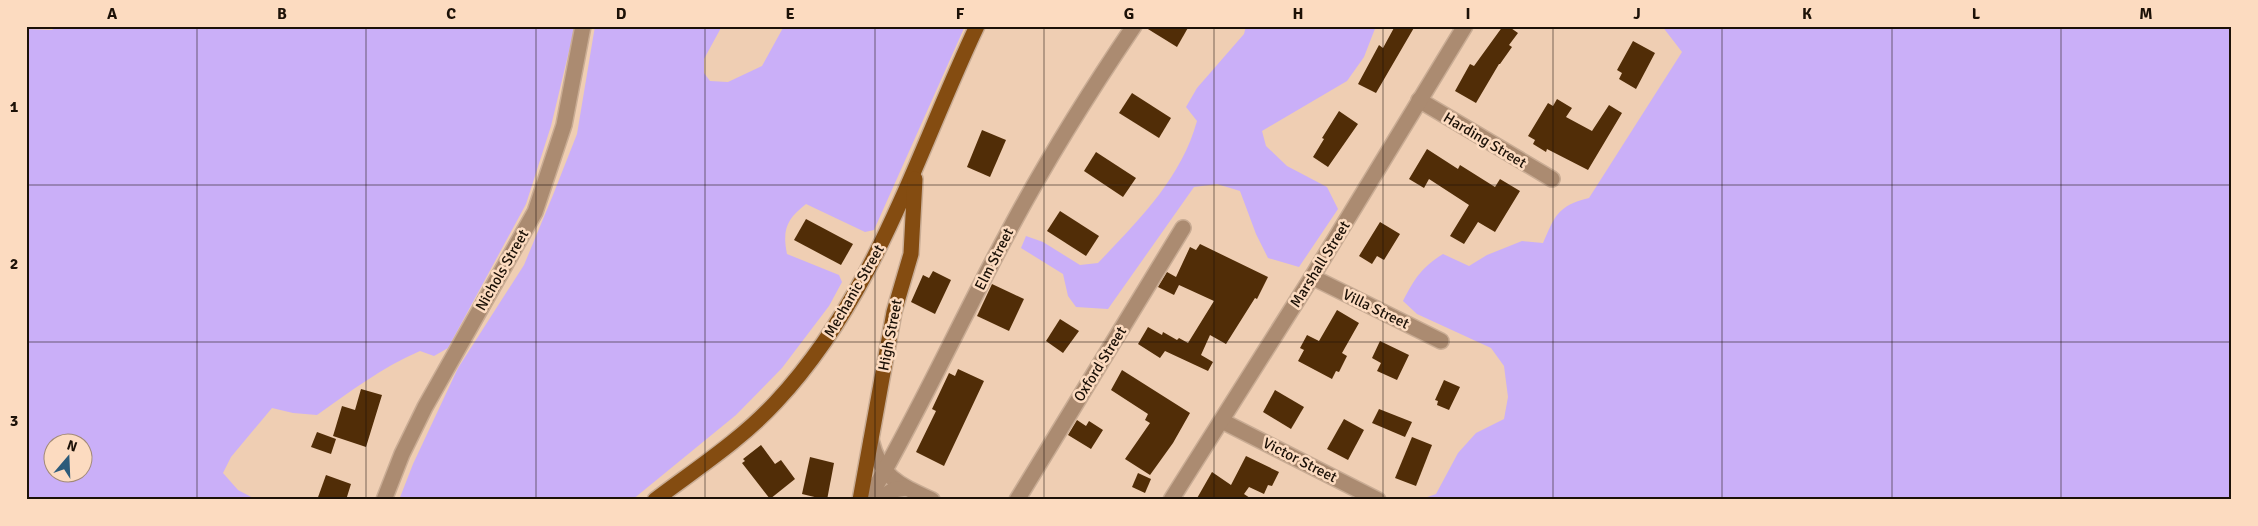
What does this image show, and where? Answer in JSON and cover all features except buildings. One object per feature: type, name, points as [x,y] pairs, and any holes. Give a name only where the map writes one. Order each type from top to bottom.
[{"type":"main road","name":"Mechanic Street","points":[[654,500],[755,422],[798,377],[843,315],[863,281],[916,170],[977,26]]},
{"type":"main road","name":"High Street","points":[[860,500],[894,312],[911,254],[916,170]]},
{"type":"street","name":"Nichols Street","points":[[384,500],[402,454],[429,399],[516,248],[538,204],[564,125],[583,26]]},
{"type":"street","name":"Elm Street","points":[[868,500],[885,471],[1019,212],[1134,26]]},
{"type":"street","name":"Marshall Street","points":[[1171,500],[1312,277],[1465,26]]},
{"type":"street","name":"Harding Street","points":[[1419,100],[1552,179]]},
{"type":"street","name":"Oxford Street","points":[[1016,500],[1183,228]]},
{"type":"street","name":"Villa Street","points":[[1312,277],[1441,341]]},
{"type":"street","name":"Victor Street","points":[[1222,421],[1378,500]]},
{"type":"street","points":[[870,440],[876,459],[898,484],[932,500]]},
{"type":"street","points":[[877,500],[893,490],[906,488]]},
{"type":"shaded area","points":[[58,26],[575,26],[551,126],[526,204],[448,348],[434,356],[420,351],[406,357],[367,380],[317,415],[293,413],[272,408],[231,457],[223,473],[238,490],[257,500],[26,500],[26,29],[52,30]]},
{"type":"shaded area","points":[[595,26],[722,26],[704,59],[704,73],[710,81],[728,82],[762,66],[784,26],[965,26],[874,230],[865,232],[806,204],[790,220],[785,238],[787,254],[839,275],[842,282],[829,306],[782,368],[736,415],[632,500],[399,500],[413,464],[458,368],[524,265],[553,195],[577,134]]},
{"type":"shaded area","points":[[1246,26],[1376,26],[1364,57],[1347,81],[1262,131],[1266,146],[1287,166],[1327,187],[1338,209],[1299,267],[1268,258],[1256,234],[1240,191],[1217,184],[1194,187],[1108,309],[1076,307],[1068,296],[1063,274],[1021,248],[1026,236],[1043,242],[1080,265],[1098,263],[1143,215],[1169,180],[1190,142],[1197,121],[1186,107],[1197,88],[1244,34]]},
{"type":"shaded area","points":[[1662,26],[2232,26],[2232,500],[1419,500],[1436,494],[1458,453],[1476,433],[1504,419],[1508,397],[1504,366],[1491,348],[1417,314],[1403,301],[1419,274],[1443,254],[1469,266],[1487,255],[1522,241],[1543,243],[1558,213],[1578,201],[1589,198],[1682,52]]}]
